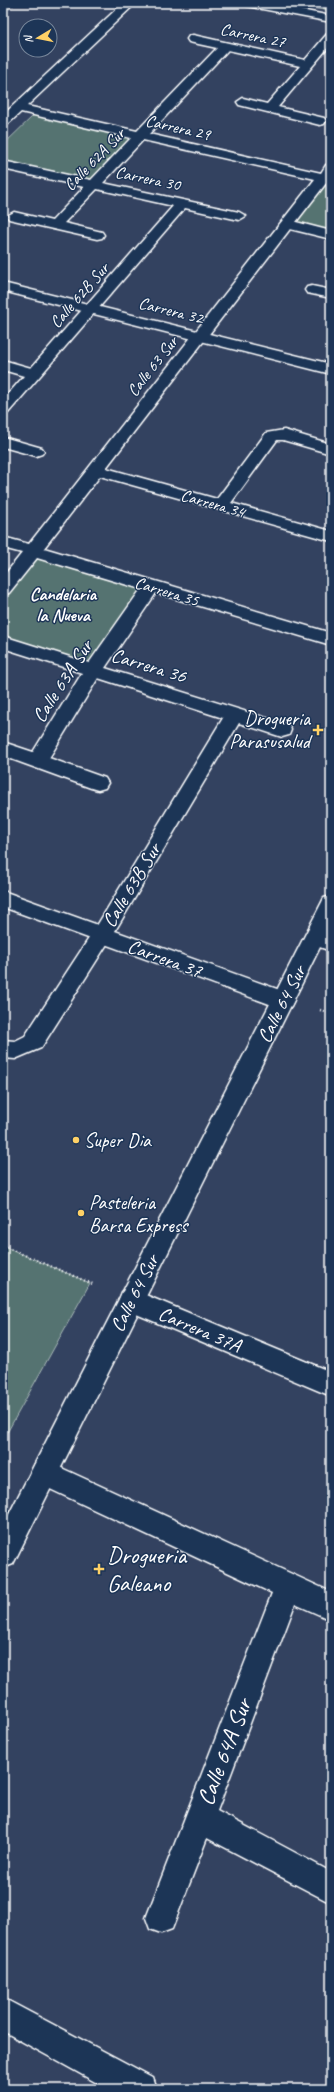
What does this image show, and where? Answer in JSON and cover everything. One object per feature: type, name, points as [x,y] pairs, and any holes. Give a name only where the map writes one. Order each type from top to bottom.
[{"type":"street","points":[[3,122],[130,3]]},
{"type":"street","points":[[247,3],[331,19]]},
{"type":"street","points":[[270,109],[331,36]]},
{"type":"street","name":"Carrera 27","points":[[193,39],[307,64]]},
{"type":"street","name":"Calle 62A Sur","points":[[55,225],[92,184],[225,47]]},
{"type":"street","points":[[243,102],[320,121]]},
{"type":"street","name":"Carrera 29","points":[[18,108],[139,136],[328,175]]},
{"type":"street","name":"Carrera 30","points":[[3,165],[239,216]]},
{"type":"street","name":"Calle 63 Sur","points":[[3,589],[286,224],[328,175]]},
{"type":"street","name":"Calle 62B Sur","points":[[3,410],[183,203]]},
{"type":"street","points":[[14,216],[97,235]]},
{"type":"street","points":[[286,224],[331,235]]},
{"type":"street","name":"Carrera 32","points":[[3,287],[331,369]]},
{"type":"street","points":[[312,290],[331,294]]},
{"type":"street","points":[[3,366],[34,374]]},
{"type":"street","points":[[221,505],[269,439],[276,435],[284,435],[331,448]]},
{"type":"street","points":[[3,442],[36,451]]},
{"type":"street","name":"Carrera 34","points":[[96,470],[331,536]]},
{"type":"street","name":"Carrera 35","points":[[3,542],[331,639]]},
{"type":"street","name":"Calle 63A Sur","points":[[37,761],[93,671],[152,586]]},
{"type":"street","name":"Carrera 36","points":[[3,642],[282,730]]},
{"type":"street","name":"Calle 63B Sur","points":[[12,1049],[33,1042],[102,935],[234,714]]},
{"type":"street","points":[[3,749],[98,783]]},
{"type":"street","name":"Carrera 37","points":[[3,899],[283,1000]]},
{"type":"street","name":"Calle 64 Sur","points":[[3,1554],[283,1000],[323,940],[331,904]]},
{"type":"street","name":"Carrera 37A","points":[[131,1300],[331,1384]]},
{"type":"street","points":[[44,1473],[331,1606]]},
{"type":"street","name":"Calle 64A Sur","points":[[161,1918],[288,1586]]},
{"type":"street","points":[[199,1818],[331,1888]]},
{"type":"street","points":[[3,2014],[140,2089]]},
{"type":"path","points":[[3,14],[16,3]]},
{"type":"path","points":[[3,1246],[131,1300]]},
{"type":"green space","points":[[284,3],[331,3],[331,11]]},
{"type":"green space","points":[[35,114],[133,136],[89,182],[3,162],[3,145]]},
{"type":"green space","points":[[323,177],[331,179],[331,235],[286,224]]},
{"type":"green space","points":[[33,550],[152,586],[93,671],[3,642],[3,589]]},
{"type":"green space","points":[[3,1246],[90,1283],[3,1440]]},
{"type":"place","name":"Drogueria Parasusalud","points":[[318,730]]},
{"type":"place","name":"Super Dia","points":[[76,1140]]},
{"type":"place","name":"Pasteleria Barsa Express","points":[[81,1213]]},
{"type":"place","name":"Drogueria Galeano","points":[[99,1569]]},
{"type":"district","name":"Candelaria la Nueva","points":[[63,604]]}]
